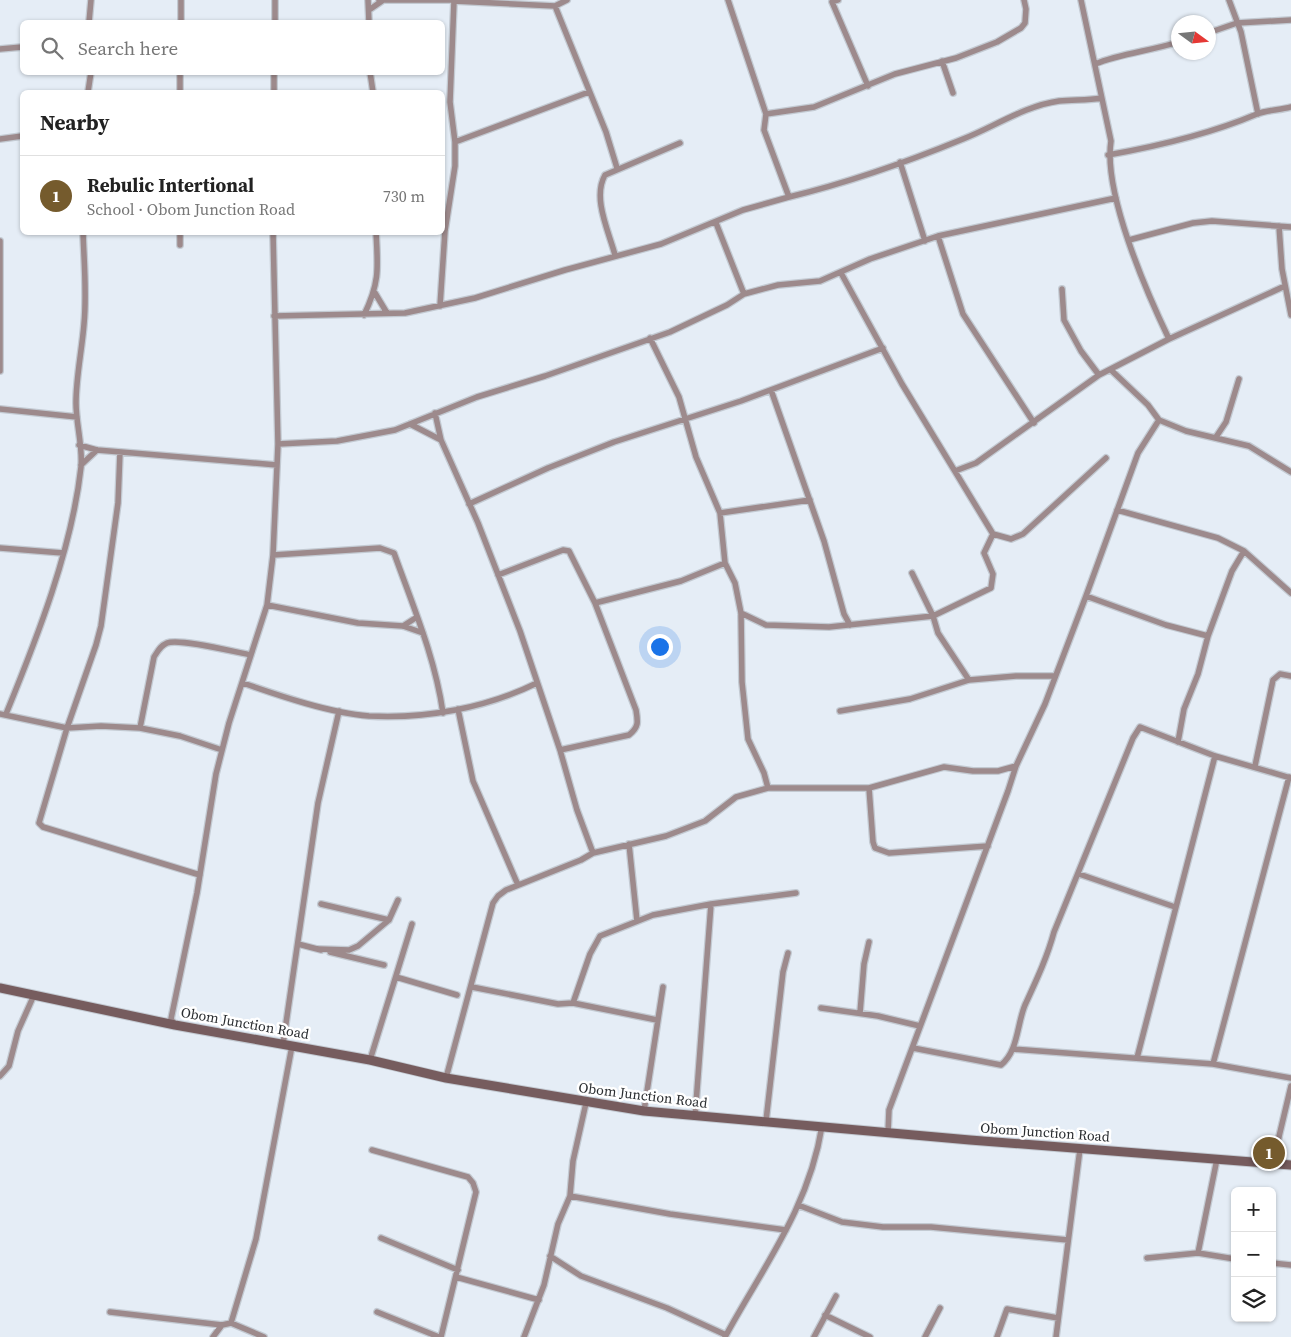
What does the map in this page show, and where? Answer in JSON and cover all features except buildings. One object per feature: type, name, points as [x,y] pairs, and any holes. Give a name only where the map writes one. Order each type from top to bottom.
[{"type":"main road","name":"Obom Junction Road","points":[[0,988],[175,1024],[370,1060],[446,1078],[586,1103],[644,1111],[695,1117],[766,1121],[888,1133],[1291,1165]]},
{"type":"street","points":[[89,20],[91,0]]},
{"type":"street","points":[[181,0],[181,20]]},
{"type":"street","points":[[275,0],[275,20]]},
{"type":"street","points":[[368,0],[369,20]]},
{"type":"street","points":[[369,10],[381,0],[454,0],[555,6],[567,0]]},
{"type":"street","points":[[445,231],[455,166],[455,142],[450,102],[454,0]]},
{"type":"street","points":[[728,0],[766,114],[764,130],[789,197]]},
{"type":"street","points":[[766,114],[814,108],[895,74],[942,62],[997,42],[1021,28],[1025,23],[1026,9],[1024,0]]},
{"type":"street","points":[[1081,0],[1110,141],[1108,155],[1116,198],[1128,240],[1153,306],[1169,339]]},
{"type":"street","points":[[1229,0],[1248,59],[1258,114]]},
{"type":"street","points":[[834,1],[868,86]]},
{"type":"street","points":[[555,6],[585,76],[617,168]]},
{"type":"street","points":[[1216,30],[1237,23],[1291,20]]},
{"type":"street","points":[[1095,64],[1116,56],[1150,51],[1171,44]]},
{"type":"street","points":[[0,49],[20,47]]},
{"type":"street","points":[[942,62],[953,93]]},
{"type":"street","points":[[88,90],[91,75]]},
{"type":"street","points":[[180,75],[180,90]]},
{"type":"street","points":[[274,75],[274,90]]},
{"type":"street","points":[[370,75],[373,90]]},
{"type":"street","points":[[455,142],[589,92]]},
{"type":"street","points":[[274,316],[388,313],[440,306],[476,298],[615,255],[661,244],[716,223],[743,210],[900,162],[964,139],[1011,116],[1058,101],[1080,101],[1101,98]]},
{"type":"street","points":[[1108,155],[1166,144],[1246,121],[1258,114],[1291,107]]},
{"type":"street","points":[[0,139],[20,136]]},
{"type":"street","points":[[615,255],[601,204],[601,183],[605,175],[617,168],[680,143]]},
{"type":"street","points":[[900,162],[926,242]]},
{"type":"street","points":[[278,444],[363,437],[410,424],[435,413],[650,338],[701,317],[744,294],[778,285],[820,281],[870,259],[926,242],[938,236],[1116,198]]},
{"type":"street","points":[[1128,240],[1192,223],[1212,221],[1291,227]]},
{"type":"street","points":[[716,223],[744,294]]},
{"type":"street","points":[[1279,226],[1285,286],[1291,315]]},
{"type":"street","points":[[83,235],[87,276],[76,402],[82,465],[72,517],[34,647],[3,714],[67,728],[100,726],[140,728],[188,738],[222,750]]},
{"type":"street","points":[[180,235],[180,245]]},
{"type":"street","points":[[175,1024],[171,1019],[200,875],[222,750],[234,705],[243,683],[267,606],[273,555],[278,444],[273,235]]},
{"type":"street","points":[[364,315],[375,292],[378,260],[376,235]]},
{"type":"street","points":[[440,306],[445,235]]},
{"type":"street","points":[[938,236],[963,314],[1034,423]]},
{"type":"street","points":[[0,241],[0,371]]},
{"type":"street","points":[[841,273],[993,534],[1011,539],[1023,534],[1106,458]]},
{"type":"street","points":[[955,471],[976,463],[1098,375],[1169,339],[1285,286]]},
{"type":"street","points":[[1062,289],[1064,320],[1081,351],[1098,375]]},
{"type":"street","points":[[375,292],[388,313]]},
{"type":"street","points":[[650,338],[686,418],[696,457],[720,513],[725,563],[735,583],[741,613],[742,682],[748,739],[764,773],[768,788]]},
{"type":"street","points":[[470,504],[548,468],[686,418],[772,390],[883,348]]},
{"type":"street","points":[[1111,370],[1142,399],[1159,420],[1171,426],[1249,446],[1291,472]]},
{"type":"street","points":[[1216,437],[1226,422],[1239,379]]},
{"type":"street","points":[[772,390],[810,500],[844,614],[850,625]]},
{"type":"street","points":[[0,409],[76,417]]},
{"type":"street","points":[[435,413],[441,440],[461,490],[470,504],[520,630],[536,683],[560,750],[577,810],[593,853]]},
{"type":"street","points":[[888,1133],[889,1110],[1016,766],[1045,704],[1138,453],[1159,420]]},
{"type":"street","points":[[410,424],[441,440]]},
{"type":"street","points":[[79,445],[96,450],[277,465]]},
{"type":"street","points":[[82,465],[96,450]]},
{"type":"street","points":[[120,452],[118,503],[101,626],[67,728],[39,823],[43,828],[200,875]]},
{"type":"street","points":[[720,513],[810,500]]},
{"type":"street","points":[[1117,510],[1218,538],[1244,551],[1291,593]]},
{"type":"street","points":[[741,613],[766,625],[829,627],[933,616],[991,588],[993,574],[984,553],[993,534]]},
{"type":"street","points":[[0,548],[62,553]]},
{"type":"street","points":[[273,555],[350,549],[388,549],[394,553],[439,680],[443,712]]},
{"type":"street","points":[[498,575],[564,550],[569,551],[596,603],[636,710],[638,723],[636,730],[629,735],[560,750]]},
{"type":"street","points":[[1178,742],[1184,709],[1198,674],[1208,636],[1232,571],[1244,551]]},
{"type":"street","points":[[596,603],[681,581],[725,563]]},
{"type":"street","points":[[912,573],[933,616],[938,634],[968,680]]},
{"type":"street","points":[[1086,596],[1166,625],[1208,636]]},
{"type":"street","points":[[267,606],[358,623],[403,626],[422,633]]},
{"type":"street","points":[[403,626],[417,617]]},
{"type":"street","points":[[140,728],[154,657],[160,647],[169,642],[181,643],[251,655]]},
{"type":"street","points":[[1255,766],[1273,680],[1280,674],[1291,676]]},
{"type":"street","points":[[840,711],[910,700],[968,680],[1016,676],[1054,676]]},
{"type":"street","points":[[243,683],[284,697],[339,711],[368,716],[396,716],[458,709],[495,699],[536,683]]},
{"type":"street","points":[[458,709],[473,781],[518,885]]},
{"type":"street","points":[[231,1323],[256,1239],[287,1045],[298,944],[318,803],[339,711]]},
{"type":"street","points":[[913,1048],[1000,1065],[1008,1059],[1013,1049],[1025,1005],[1046,961],[1054,932],[1133,738],[1140,727],[1148,728],[1178,742],[1216,756],[1255,766],[1290,778],[1213,1064]]},
{"type":"street","points":[[1137,1058],[1216,756]]},
{"type":"street","points":[[446,1078],[472,987],[493,903],[498,896],[518,885],[581,860],[593,853],[666,836],[705,821],[736,797],[768,788],[829,790],[869,788],[944,767],[974,771],[998,771],[1016,766]]},
{"type":"street","points":[[869,788],[873,842],[875,848],[881,852],[988,846]]},
{"type":"street","points":[[629,844],[636,921]]},
{"type":"street","points":[[1079,874],[1175,907]]},
{"type":"street","points":[[573,1003],[590,954],[600,936],[653,915],[711,904],[796,893]]},
{"type":"street","points":[[318,949],[354,948],[389,920],[398,900]]},
{"type":"street","points":[[321,904],[389,920]]},
{"type":"street","points":[[695,1117],[711,904]]},
{"type":"street","points":[[370,1060],[412,924]]},
{"type":"street","points":[[860,1013],[864,964],[869,942]]},
{"type":"street","points":[[298,944],[384,965]]},
{"type":"street","points":[[766,1121],[783,972],[788,953]]},
{"type":"street","points":[[396,977],[457,995]]},
{"type":"street","points":[[472,987],[558,1004],[573,1003],[657,1020]]},
{"type":"street","points":[[644,1111],[663,987]]},
{"type":"street","points":[[0,1076],[9,1066],[18,1031],[34,995]]},
{"type":"street","points":[[821,1008],[860,1013],[920,1026]]},
{"type":"street","points":[[1013,1049],[1213,1064],[1291,1078]]},
{"type":"street","points":[[1277,1164],[1278,1145],[1291,1086]]},
{"type":"street","points":[[524,1337],[539,1300],[558,1224],[570,1196],[573,1160],[586,1103]]},
{"type":"street","points":[[550,1256],[581,1276],[667,1308],[726,1336],[768,1264],[809,1182],[822,1126]]},
{"type":"street","points":[[1056,1337],[1080,1149]]},
{"type":"street","points":[[372,1150],[468,1177],[473,1183],[476,1192],[440,1337],[377,1312]]},
{"type":"street","points":[[1198,1253],[1217,1159]]},
{"type":"street","points":[[570,1196],[670,1214],[786,1230]]},
{"type":"street","points":[[798,1205],[842,1222],[883,1228],[930,1227],[1068,1240]]},
{"type":"street","points":[[381,1238],[458,1270]]},
{"type":"street","points":[[1147,1258],[1198,1253],[1231,1258]]},
{"type":"street","points":[[1276,1263],[1291,1264]]},
{"type":"street","points":[[456,1277],[539,1300]]},
{"type":"street","points":[[814,1337],[836,1296]]},
{"type":"street","points":[[925,1337],[940,1308]]},
{"type":"street","points":[[996,1337],[1007,1309],[1058,1318]]},
{"type":"street","points":[[110,1312],[222,1325],[231,1323],[264,1337]]},
{"type":"street","points":[[825,1315],[870,1337]]},
{"type":"street","points":[[213,1337],[222,1325]]},
{"type":"place","name":"Rebulic Intertional","points":[[1269,1153]]}]
